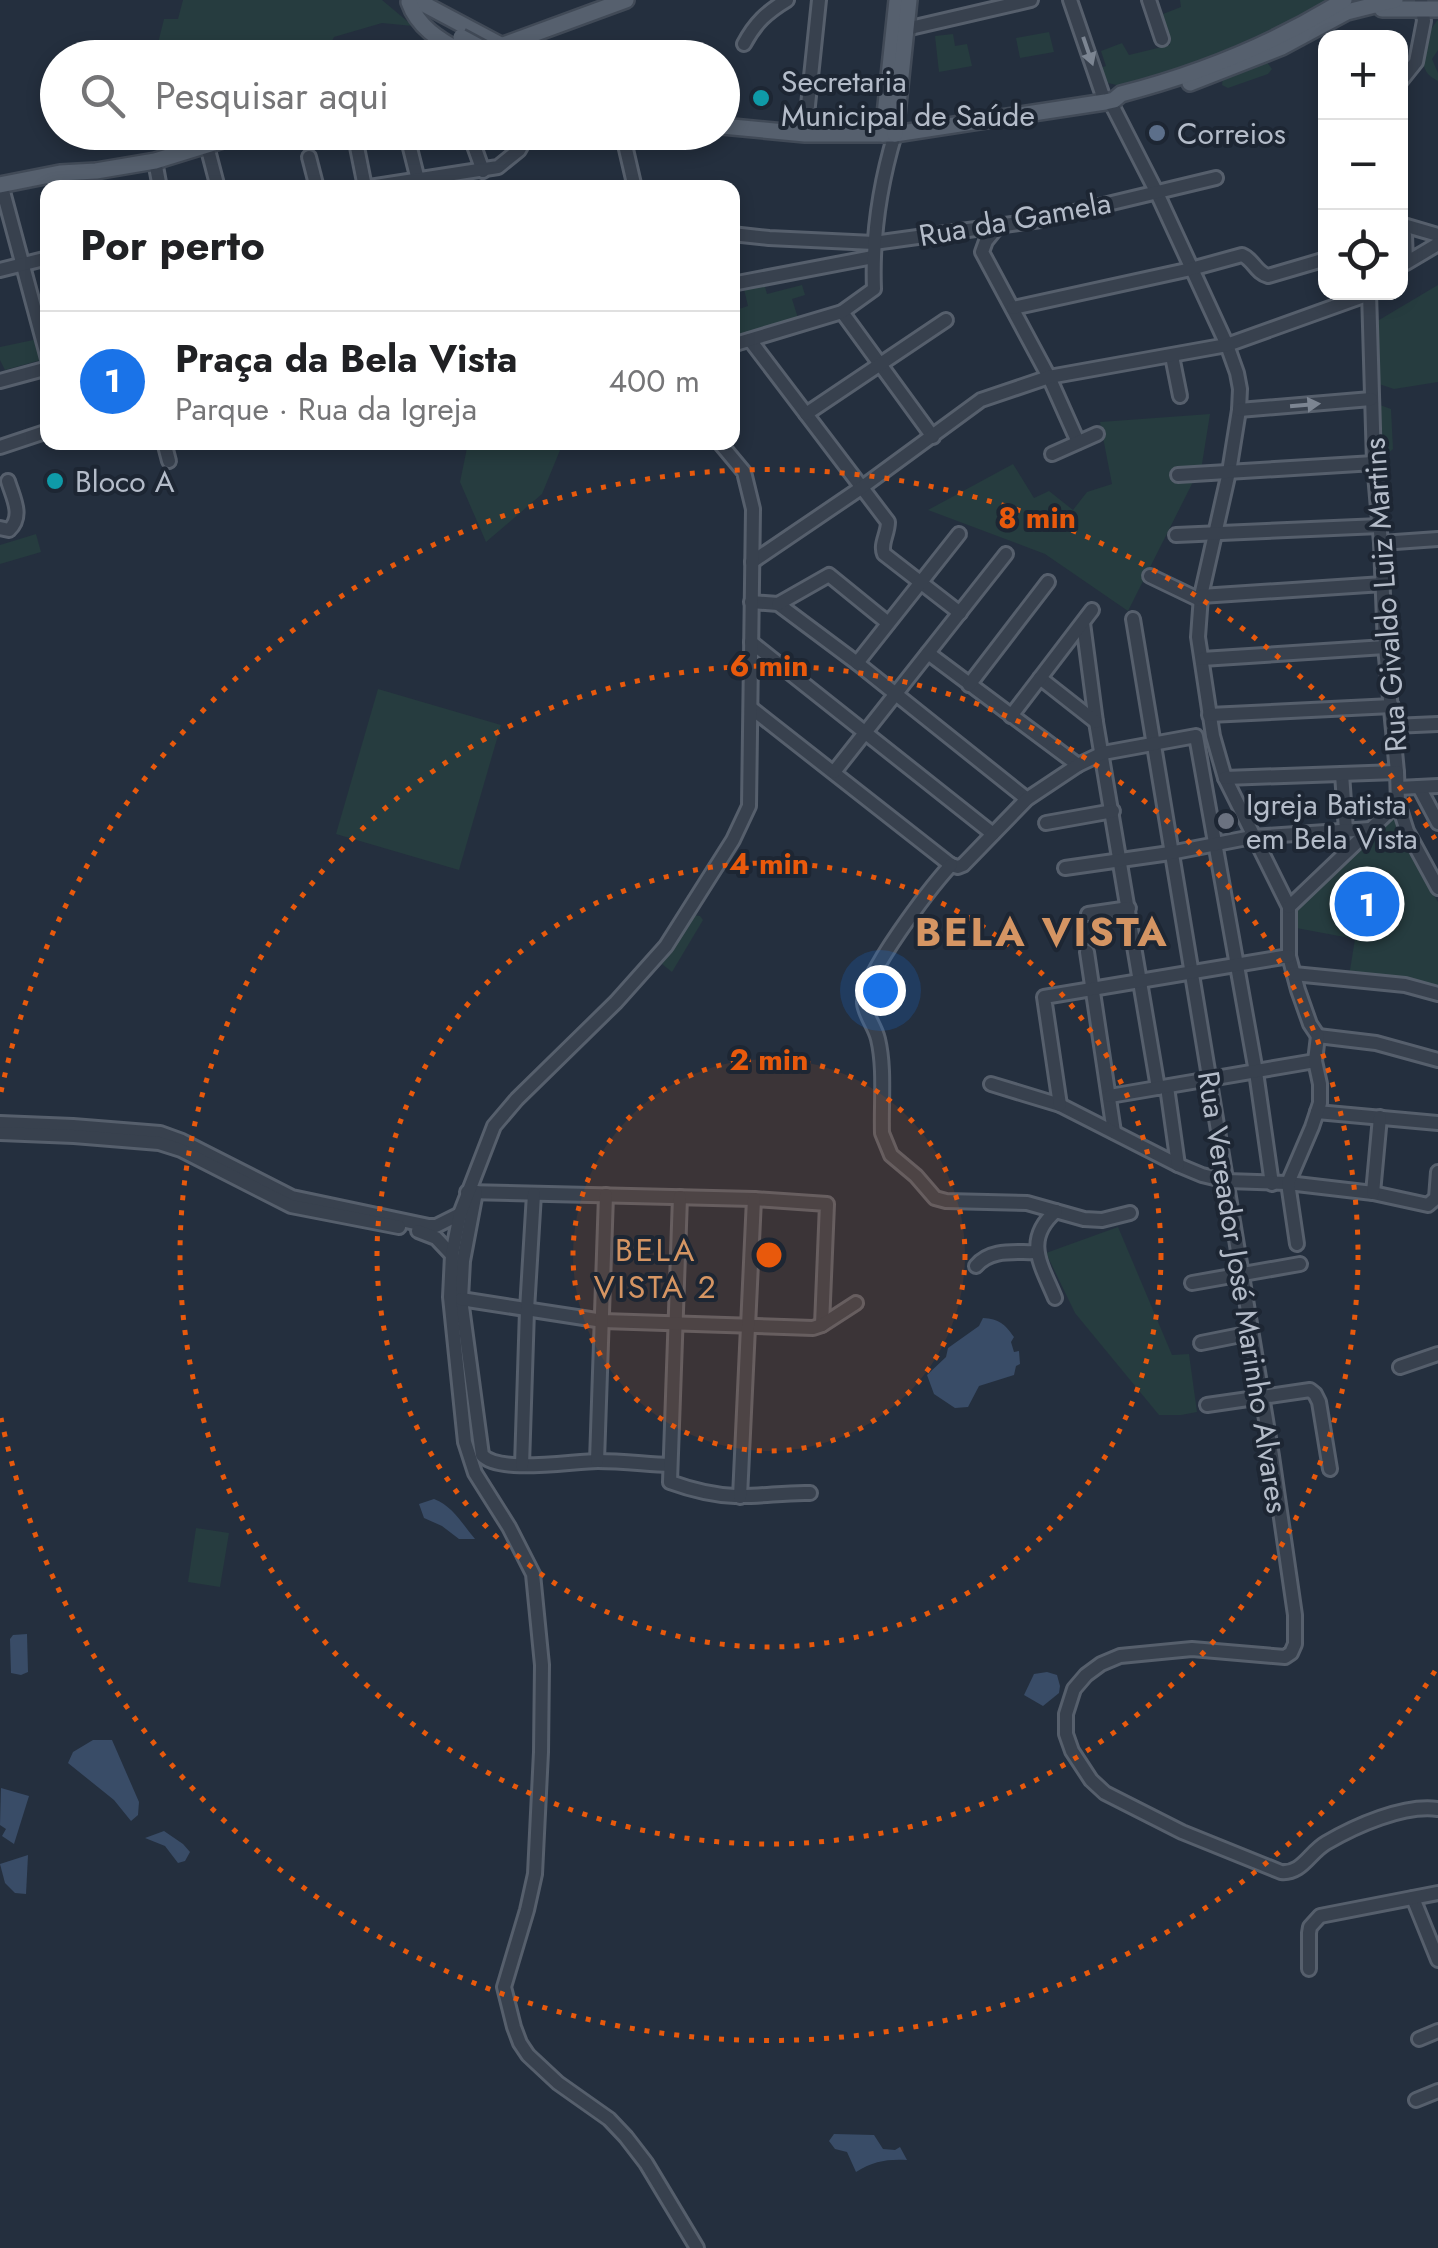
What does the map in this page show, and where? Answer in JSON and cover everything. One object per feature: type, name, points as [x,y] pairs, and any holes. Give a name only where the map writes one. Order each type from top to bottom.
[{"type":"main road","points":[[526,40],[623,0]]},
{"type":"main road","points":[[896,0],[900,30]]},
{"type":"main road","points":[[889,134],[900,30],[909,0]]},
{"type":"main road","points":[[740,128],[805,134],[889,134],[1110,101],[1120,94],[1201,69],[1351,4],[1395,0]]},
{"type":"main road","points":[[410,1],[479,40]]},
{"type":"main road","points":[[410,1],[469,40]]},
{"type":"main road","points":[[410,1],[414,15],[442,40]]},
{"type":"main road","points":[[1351,4],[1429,11],[1438,1]]},
{"type":"main road","points":[[1,184],[60,173],[98,179],[193,150]]},
{"type":"street","points":[[744,44],[756,23],[787,0]]},
{"type":"street","points":[[805,134],[819,0]]},
{"type":"street","points":[[900,30],[1032,0]]},
{"type":"street","points":[[1070,0],[1110,101],[1237,373],[1240,390],[1229,472],[1201,598],[1198,637],[1213,736],[1225,778],[1289,906],[1289,956],[1310,1024],[1318,1036],[1316,1061],[1321,1094],[1288,1183],[1297,1244]]},
{"type":"street","points":[[1149,0],[1162,39]]},
{"type":"street","points":[[1408,72],[1416,62],[1429,11]]},
{"type":"street","points":[[740,342],[842,312],[874,289],[873,250],[889,134]]},
{"type":"street","points":[[208,150],[216,180]]},
{"type":"street","points":[[357,150],[363,180]]},
{"type":"street","points":[[411,150],[418,180]]},
{"type":"street","points":[[475,150],[482,171]]},
{"type":"street","points":[[430,180],[498,167],[517,150]]},
{"type":"street","points":[[626,150],[632,180]]},
{"type":"street","points":[[309,158],[315,180]]},
{"type":"street","points":[[155,161],[159,180]]},
{"type":"street","name":"Rua da Gamela","points":[[873,250],[1041,220],[1216,178]]},
{"type":"street","points":[[1,184],[40,329]]},
{"type":"street","points":[[999,225],[986,240],[982,252],[1049,377],[1078,442]]},
{"type":"street","points":[[1408,230],[1438,234]]},
{"type":"street","points":[[740,235],[873,250]]},
{"type":"street","points":[[1408,262],[1438,244]]},
{"type":"street","points":[[740,282],[873,250]]},
{"type":"street","points":[[1013,308],[1242,256],[1268,276],[1318,262]]},
{"type":"street","points":[[0,270],[40,260]]},
{"type":"street","points":[[752,562],[981,400],[1049,377],[1227,345],[1350,300]]},
{"type":"street","name":"Rua Givaldo Luiz Martins","points":[[1369,300],[1374,463],[1398,804],[1408,832],[1438,888]]},
{"type":"street","points":[[842,312],[933,436]]},
{"type":"street","points":[[806,414],[946,320]]},
{"type":"street","points":[[750,340],[888,522],[884,554],[960,613]]},
{"type":"street","points":[[1172,356],[1180,396]]},
{"type":"street","points":[[0,381],[40,370]]},
{"type":"street","points":[[1238,410],[1371,399]]},
{"type":"street","points":[[0,447],[40,434]]},
{"type":"street","points":[[1052,454],[1097,434]]},
{"type":"street","points":[[166,450],[169,460]]},
{"type":"street","points":[[697,2248],[626,2136],[609,2119],[558,2084],[520,2043],[504,1987],[535,1874],[542,1665],[533,1574],[475,1473],[466,1442],[452,1255],[460,1214],[494,1126],[654,960],[692,908],[733,840],[748,806],[754,509],[744,472],[726,450]]},
{"type":"street","points":[[1178,474],[1374,463]]},
{"type":"street","points":[[0,528],[9,530],[18,516],[8,481]]},
{"type":"street","points":[[1176,535],[1380,526]]},
{"type":"street","points":[[857,662],[959,534]]},
{"type":"street","points":[[1381,542],[1438,539]]},
{"type":"street","points":[[834,772],[1006,554]]},
{"type":"street","points":[[778,604],[829,576],[888,623]]},
{"type":"street","points":[[1150,576],[1201,598],[1383,584]]},
{"type":"street","points":[[969,684],[1048,582]]},
{"type":"street","points":[[751,602],[778,604],[857,662],[1027,799]]},
{"type":"street","points":[[1011,716],[1092,610]]},
{"type":"street","name":"Rua Vereador José Marinho Alvares","points":[[1132,619],[1272,1456],[1295,1615],[1295,1644],[1285,1657],[1192,1649],[1120,1656],[1086,1675],[1074,1690],[1066,1714],[1066,1734],[1072,1752],[1091,1780],[1120,1802],[1282,1872],[1297,1870],[1327,1842],[1371,1822],[1420,1808],[1438,1809]]},
{"type":"street","points":[[1083,623],[1140,979],[1178,1165]]},
{"type":"street","points":[[752,642],[993,834]]},
{"type":"street","points":[[1202,660],[1385,647]]},
{"type":"street","points":[[928,652],[1078,765]]},
{"type":"street","points":[[1040,678],[1096,722]]},
{"type":"street","points":[[1210,715],[1392,706]]},
{"type":"street","points":[[751,708],[950,865],[958,867],[1027,799],[1078,765],[1102,753],[1196,736],[1272,1184]]},
{"type":"street","points":[[1393,726],[1438,724]]},
{"type":"street","points":[[1225,778],[1397,772]]},
{"type":"street","points":[[1342,774],[1346,830]]},
{"type":"street","points":[[1398,788],[1438,786]]},
{"type":"street","points":[[1419,787],[1438,823]]},
{"type":"street","points":[[1289,906],[1398,804]]},
{"type":"street","points":[[1046,823],[1113,812]]},
{"type":"street","points":[[1065,868],[1252,836],[1370,828]]},
{"type":"street","points":[[950,865],[908,920],[865,990],[866,1010],[880,1053],[882,1133],[891,1154],[936,1198],[946,1201],[1027,1203],[1084,1219],[1102,1220],[1130,1213]]},
{"type":"street","points":[[1088,914],[1129,908]]},
{"type":"street","points":[[1087,952],[1114,1132]]},
{"type":"street","points":[[1060,1105],[1044,996],[1289,956]]},
{"type":"street","points":[[1294,974],[1406,985],[1438,994]]},
{"type":"street","points":[[1318,1036],[1376,1042],[1438,1060]]},
{"type":"street","points":[[1110,1096],[1316,1061]]},
{"type":"street","points":[[991,1084],[1060,1105],[1178,1165],[1227,1180],[1373,1193],[1428,1205],[1436,1198],[1438,1172]]},
{"type":"street","points":[[1317,1112],[1438,1124]]},
{"type":"street","points":[[1373,1193],[1380,1117]]},
{"type":"street","points":[[0,1123],[160,1133],[292,1197],[429,1226],[460,1214]]},
{"type":"street","points":[[0,1133],[160,1143],[291,1206],[428,1233],[452,1255]]},
{"type":"street","points":[[471,1192],[827,1204],[822,1325]]},
{"type":"street","points":[[471,1192],[456,1298],[482,1455],[492,1462],[522,1465],[597,1461],[670,1465]]},
{"type":"street","points":[[522,1465],[534,1194]]},
{"type":"street","points":[[597,1461],[606,1195]]},
{"type":"street","points":[[680,1197],[670,1482],[715,1495],[810,1493]]},
{"type":"street","points":[[740,1496],[754,1199]]},
{"type":"street","points":[[1055,1298],[1036,1252],[1037,1236],[1056,1210]]},
{"type":"street","points":[[976,1266],[992,1254],[1036,1252]]},
{"type":"street","points":[[1192,1283],[1300,1264]]},
{"type":"street","points":[[456,1298],[603,1321],[813,1328],[856,1303]]},
{"type":"street","points":[[1201,1343],[1251,1334]]},
{"type":"street","points":[[1400,1367],[1438,1354]]},
{"type":"street","points":[[1207,1405],[1306,1390],[1315,1394],[1330,1469]]},
{"type":"street","points":[[1308,1969],[1310,1927],[1320,1916],[1438,1893]]},
{"type":"street","points":[[1413,1898],[1438,1960]]},
{"type":"street","points":[[1419,2039],[1438,2031]]},
{"type":"street","points":[[1416,2100],[1438,2091]]},
{"type":"green space","points":[[183,0],[382,0],[413,26],[382,23],[332,40],[159,40],[164,19],[178,19]]},
{"type":"green space","points":[[1180,0],[1328,0],[1182,70],[1125,87],[1108,83],[1101,68],[1106,66],[1101,51],[1122,43],[1129,55],[1170,45],[1163,14],[1181,7]]},
{"type":"green space","points":[[1438,20],[1438,50],[1432,59],[1438,81],[1426,71],[1423,57],[1428,36]]},
{"type":"green space","points":[[1049,32],[1054,52],[1020,58],[1016,38]]},
{"type":"green space","points":[[953,34],[955,46],[967,44],[972,66],[939,72],[935,36]]},
{"type":"green space","points":[[1266,61],[1272,69],[1268,74],[1228,88],[1222,85],[1223,76]]},
{"type":"green space","points":[[764,283],[767,294],[802,285],[805,295],[792,299],[798,318],[740,334],[740,309],[748,306],[743,285]]},
{"type":"green space","points":[[1438,285],[1438,382],[1394,389],[1376,383],[1374,323]]},
{"type":"green space","points":[[38,339],[40,360],[5,370],[0,347]]},
{"type":"green space","points":[[1377,404],[1391,409],[1393,449],[1378,462]]},
{"type":"green space","points":[[1210,414],[1202,464],[1128,611],[1045,554],[928,510],[1013,464],[1034,498],[1049,491],[1073,510],[1087,492],[1112,484],[1100,422]]},
{"type":"green space","points":[[467,450],[560,450],[542,494],[486,542],[460,482]]},
{"type":"green space","points":[[36,534],[41,552],[0,564],[0,545]]},
{"type":"green space","points":[[378,689],[501,725],[459,870],[336,834]]},
{"type":"green space","points":[[1393,816],[1438,902],[1438,992],[1349,976],[1355,939],[1291,927],[1295,906]]},
{"type":"green space","points":[[693,915],[703,920],[672,972],[662,964]]},
{"type":"green space","points":[[1118,1227],[1172,1355],[1189,1354],[1197,1412],[1159,1415],[1075,1313],[1046,1253]]},
{"type":"green space","points":[[196,1528],[229,1533],[220,1587],[188,1582]]},
{"type":"water","points":[[983,1318],[997,1321],[1011,1332],[1020,1364],[1014,1375],[979,1386],[968,1407],[955,1408],[934,1394],[927,1375],[946,1357],[948,1348],[979,1326]]},
{"type":"water","points":[[434,1499],[452,1511],[475,1539],[459,1539],[424,1518],[419,1504]]},
{"type":"water","points":[[27,1634],[28,1672],[11,1673],[10,1639]]},
{"type":"water","points":[[1034,1674],[1057,1675],[1060,1686],[1059,1693],[1043,1706],[1024,1695]]},
{"type":"water","points":[[93,1740],[112,1740],[139,1802],[138,1815],[131,1821],[114,1800],[68,1763],[73,1752]]},
{"type":"water","points":[[1,1788],[29,1796],[14,1844],[2,1836],[6,1829],[0,1825]]},
{"type":"water","points":[[164,1831],[190,1852],[185,1861],[178,1863],[165,1846],[145,1838]]},
{"type":"water","points":[[28,1855],[26,1894],[15,1893],[5,1883],[0,1864]]},
{"type":"water","points":[[834,2134],[874,2135],[883,2149],[900,2147],[907,2160],[881,2162],[856,2172],[847,2152],[835,2149],[829,2141]]},
{"type":"place","name":"Secretaria Municipal de Saúde","points":[[761,98]]},
{"type":"place","name":"Correios","points":[[1157,133]]},
{"type":"place","name":"Bloco A","points":[[55,481]]},
{"type":"place","name":"Igreja Batista em Bela Vista","points":[[1226,821]]},
{"type":"place","name":"Praça da Bela Vista","points":[[1367,904]]},
{"type":"district","name":"BELA VISTA","points":[[1042,932]]},
{"type":"district","name":"BELA VISTA 2","points":[[656,1268]]}]
